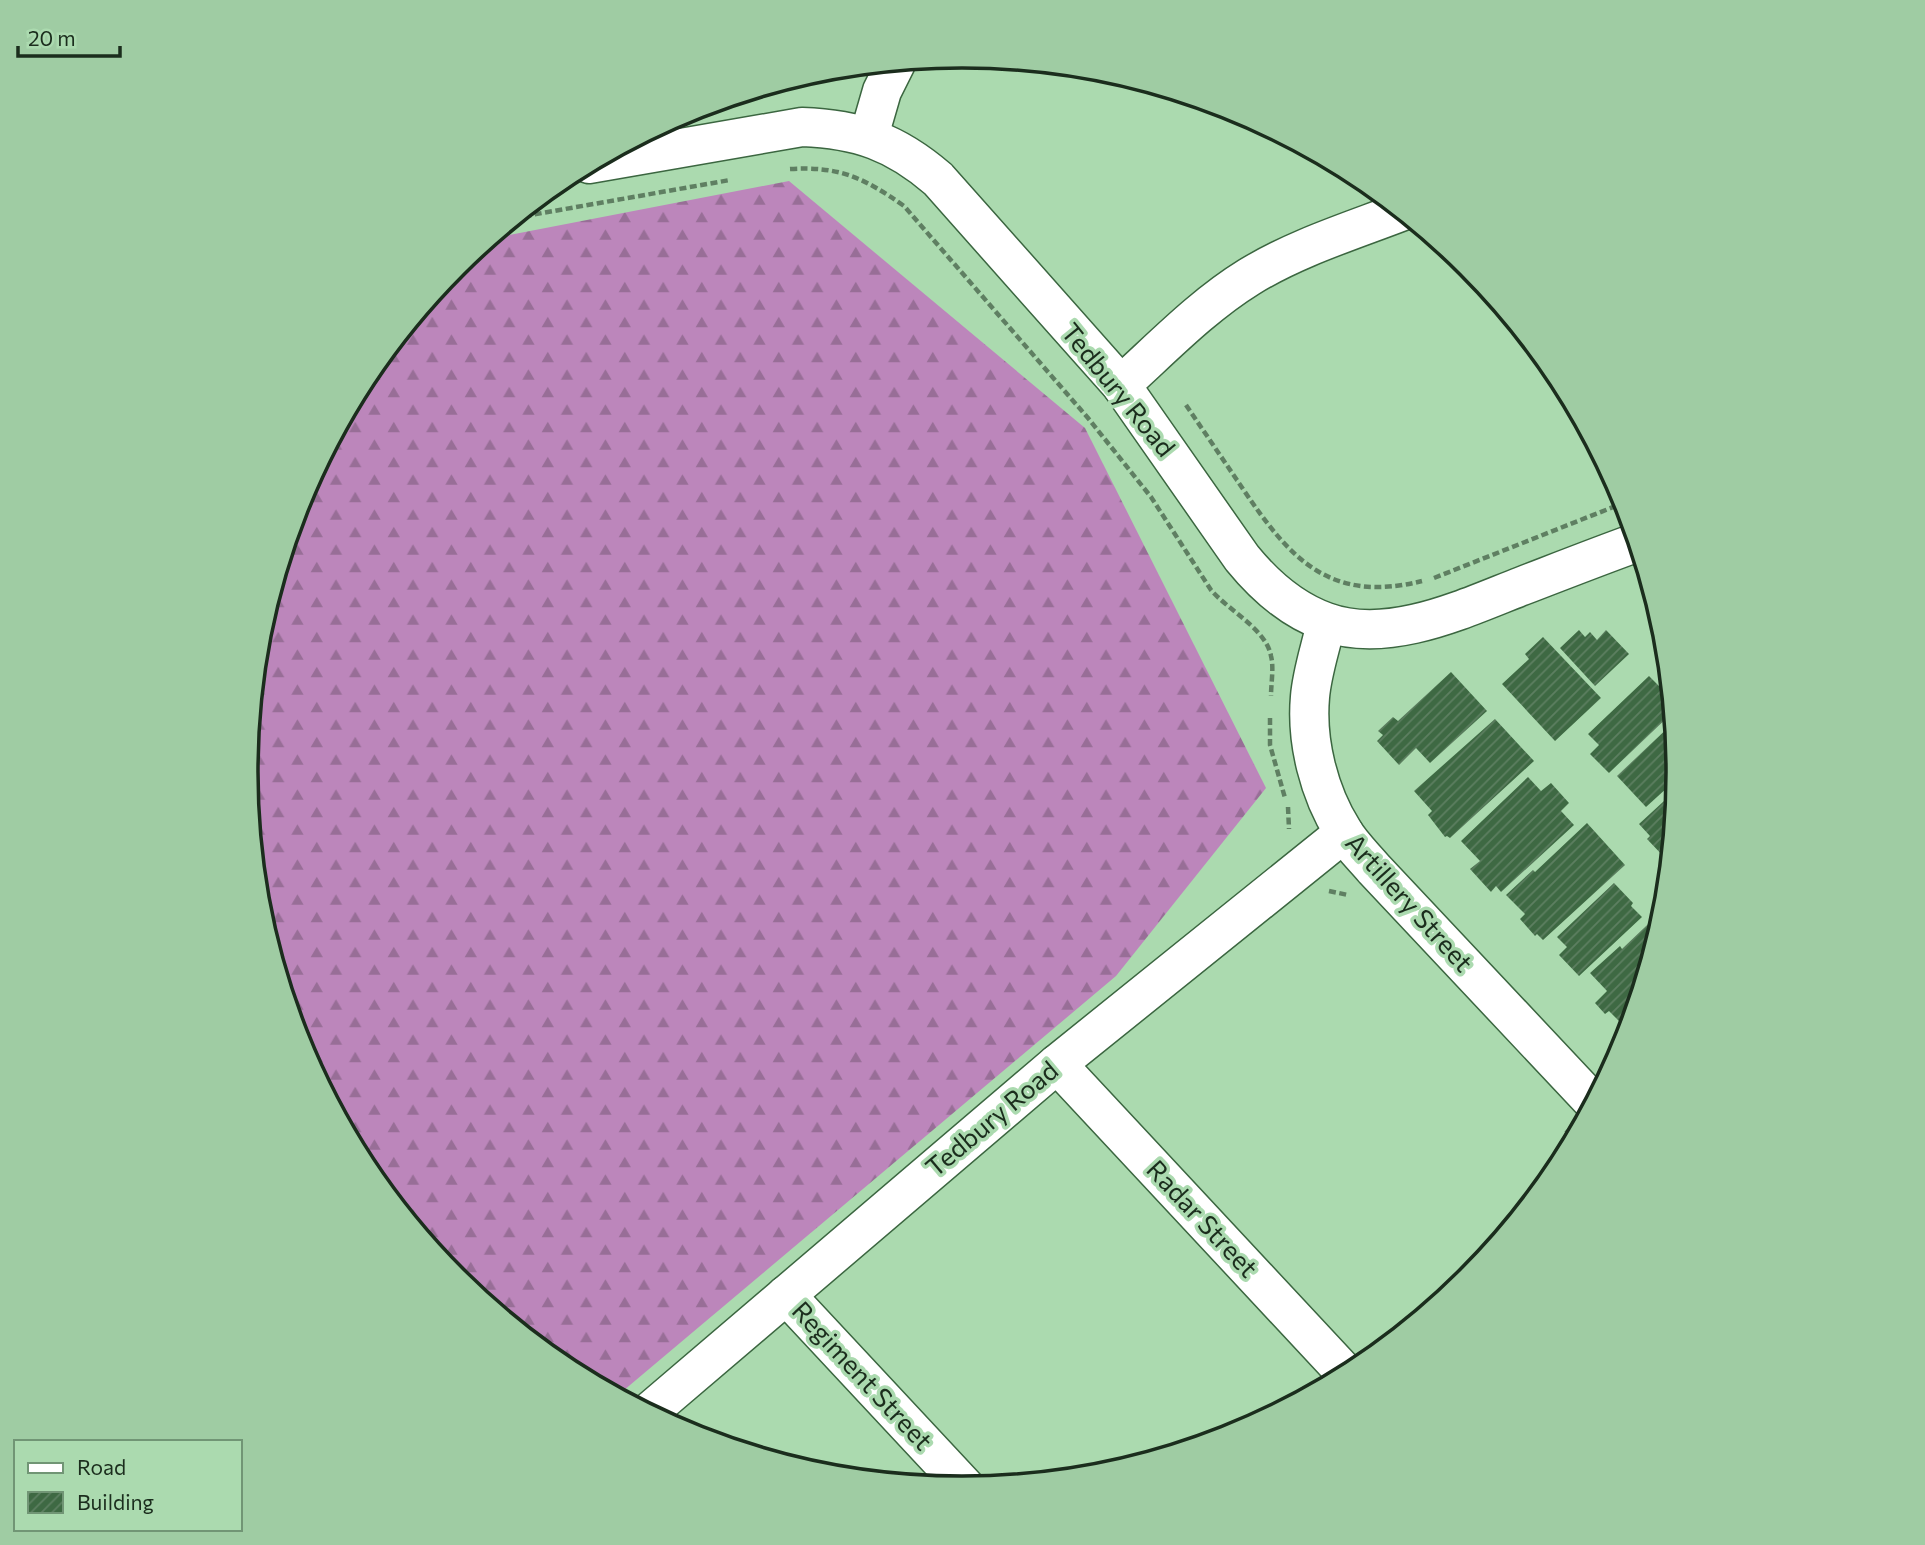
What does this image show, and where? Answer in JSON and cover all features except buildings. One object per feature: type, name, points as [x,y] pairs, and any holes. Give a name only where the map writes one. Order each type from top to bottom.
[{"type":"street","points":[[869,136],[882,91],[891,72]]},
{"type":"street","name":"Tedbury Road","points":[[617,159],[802,127],[827,128],[869,136],[904,154],[938,179],[1121,385],[1241,558],[1260,580],[1300,610],[1326,623],[1372,628],[1403,626],[1439,618],[1629,546]]},
{"type":"street","points":[[1121,385],[1201,313],[1247,278],[1299,252],[1392,215]]},
{"type":"street","name":"Artillery Street","points":[[1326,623],[1310,697],[1311,734],[1326,800],[1344,833],[1374,869],[1588,1096]]},
{"type":"street","name":"Tedbury Road","points":[[656,1406],[1056,1063],[1344,833]]},
{"type":"street","name":"Radar Street","points":[[1056,1063],[1340,1367]]},
{"type":"street","name":"Regiment Street","points":[[786,1295],[956,1477]]},
{"type":"path","points":[[779,171],[792,168],[847,173],[871,183],[904,206],[1088,418],[1150,497],[1211,590],[1267,640],[1272,657],[1271,699]]},
{"type":"path","points":[[533,215],[739,178]]},
{"type":"path","points":[[1186,405],[1281,541],[1318,572],[1341,581],[1388,587],[1429,580],[1614,507]]},
{"type":"path","points":[[1270,713],[1270,745],[1291,823],[1285,837]]},
{"type":"green space","points":[[789,181],[1085,428],[1266,788],[1116,976],[624,1390],[571,1358],[498,1302],[433,1237],[377,1164],[331,1084],[312,1042],[282,955],[264,864],[258,772],[264,681],[282,590],[312,503],[353,420],[404,344],[433,308],[508,235]]}]
